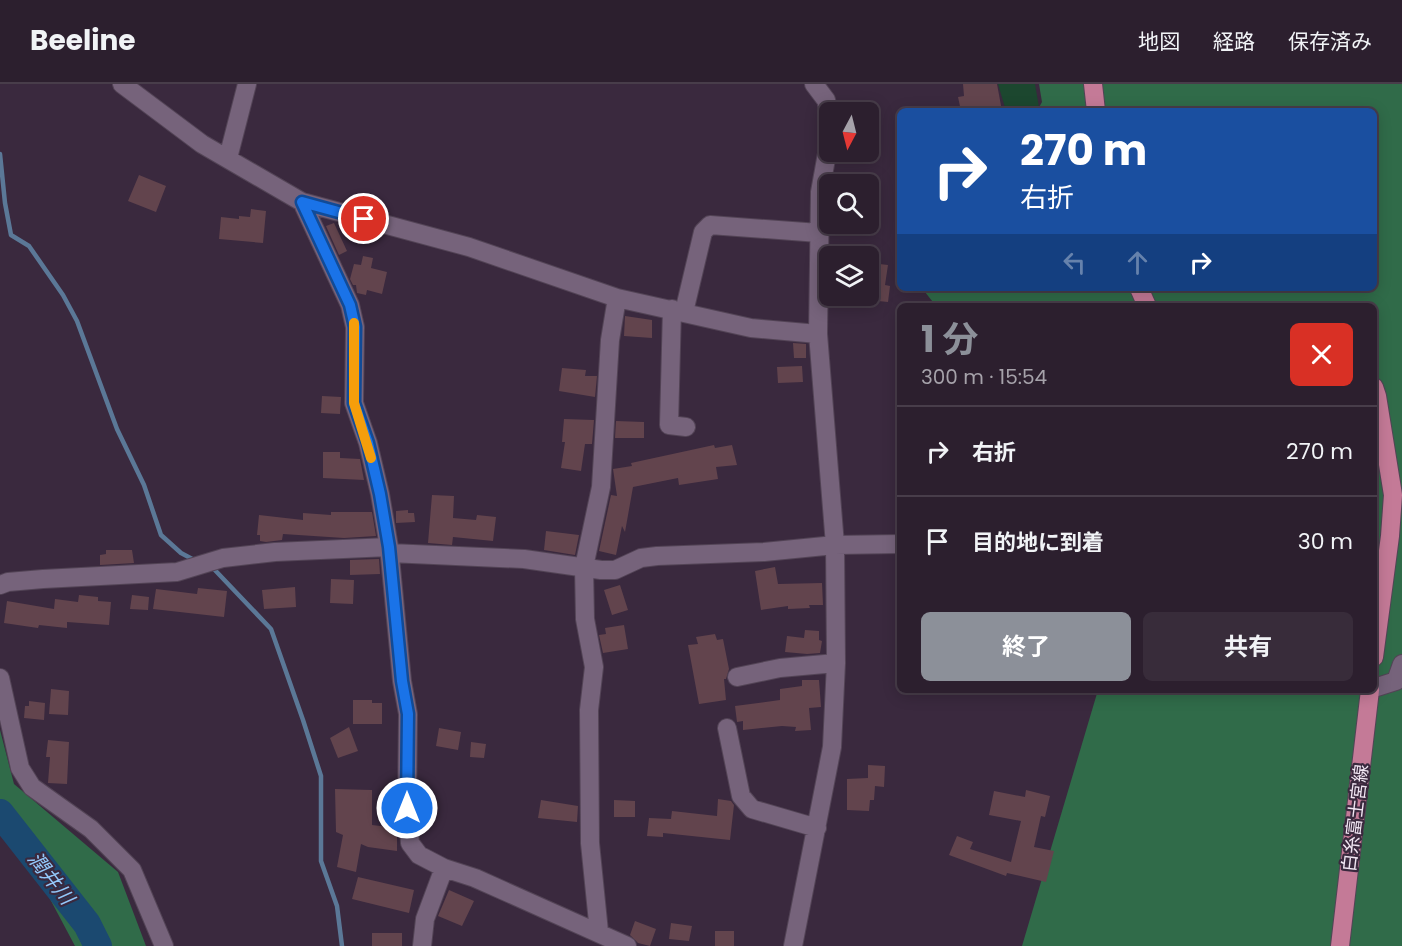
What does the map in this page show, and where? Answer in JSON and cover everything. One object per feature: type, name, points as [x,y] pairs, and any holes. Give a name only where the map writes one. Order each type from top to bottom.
[{"type":"main road","points":[[1093,84],[1096,108]]},
{"type":"main road","points":[[1377,396],[1393,495],[1377,634]]},
{"type":"main road","name":"白糸富士宮線","points":[[1340,946],[1370,693]]},
{"type":"street","points":[[122,84],[202,144],[302,202],[470,247],[617,298],[751,328],[818,334]]},
{"type":"street","points":[[228,158],[247,84]]},
{"type":"street","points":[[814,84],[826,102]]},
{"type":"street","points":[[302,202],[350,305],[355,327],[354,403],[368,443],[390,550],[402,681],[408,714],[407,808],[410,843],[419,855],[444,868],[475,878],[627,946]]},
{"type":"street","points":[[686,428],[669,425],[678,311],[703,232],[710,225],[819,233],[818,334],[835,545],[836,663],[832,747],[793,946]]},
{"type":"street","points":[[599,932],[590,843],[589,710],[594,667],[585,618],[584,567],[601,487],[610,340],[617,298]]},
{"type":"street","points":[[0,585],[8,582],[43,579],[177,572],[223,558],[275,552],[390,550],[524,559],[615,570],[641,558],[657,556],[897,543]]},
{"type":"street","points":[[737,677],[780,668],[836,663]]},
{"type":"street","points":[[1377,687],[1395,681],[1402,664]]},
{"type":"street","points":[[0,678],[20,768],[32,787],[91,829],[132,870],[164,946]]},
{"type":"street","points":[[727,728],[741,796],[752,809],[817,828]]},
{"type":"street","points":[[422,946],[425,919],[444,868]]},
{"type":"green space","points":[[998,84],[1035,84],[1039,107],[1005,108]]},
{"type":"green space","points":[[1039,84],[1402,84],[1402,946],[1022,946],[1097,693],[1377,693],[1377,303],[934,303],[925,291],[1377,291],[1377,108],[1039,108],[1042,102]]},
{"type":"green space","points":[[0,730],[14,784],[118,872],[146,946],[75,946],[0,805]]},
{"type":"building","points":[[963,84],[997,84],[1001,108],[960,108],[958,97],[964,96]]},
{"type":"building","points":[[139,175],[166,186],[156,212],[128,201]]},
{"type":"building","points":[[251,209],[266,211],[263,243],[219,239],[221,217],[239,219],[239,216],[250,217]]},
{"type":"building","points":[[334,223],[347,251],[339,255],[326,226]]},
{"type":"building","points":[[363,256],[373,258],[371,268],[387,272],[382,294],[367,290],[366,295],[357,293],[356,285],[353,285],[350,279],[354,264],[361,265]]},
{"type":"building","points":[[879,264],[888,265],[885,285],[890,286],[888,302],[879,301]]},
{"type":"building","points":[[625,316],[652,320],[652,338],[624,336]]},
{"type":"building","points":[[793,343],[806,344],[806,358],[794,358]]},
{"type":"building","points":[[802,366],[803,382],[778,383],[777,367]]},
{"type":"building","points":[[562,368],[586,370],[585,376],[597,376],[595,397],[559,391]]},
{"type":"building","points":[[322,396],[341,397],[340,414],[321,413]]},
{"type":"building","points":[[564,419],[594,420],[592,444],[585,444],[581,471],[561,468],[565,442],[562,442]]},
{"type":"building","points":[[616,421],[644,422],[644,438],[615,438]]},
{"type":"building","points":[[714,445],[715,448],[732,445],[737,465],[716,467],[718,479],[679,485],[678,478],[633,487],[625,532],[622,526],[616,555],[599,551],[611,495],[617,496],[613,469]]},
{"type":"building","points":[[323,452],[340,452],[340,458],[360,459],[364,480],[323,478]]},
{"type":"building","points":[[432,495],[454,496],[453,518],[476,520],[477,515],[496,517],[493,541],[453,537],[452,545],[428,543]]},
{"type":"building","points":[[408,510],[408,513],[414,513],[415,522],[396,523],[396,511]]},
{"type":"building","points":[[331,512],[372,512],[376,536],[344,538],[283,534],[282,540],[266,542],[260,541],[260,535],[257,535],[259,515],[303,520],[303,513],[331,515]]},
{"type":"building","points":[[546,531],[579,535],[575,555],[544,550]]},
{"type":"building","points":[[106,550],[132,550],[134,563],[100,565],[100,555],[106,554]]},
{"type":"building","points":[[379,559],[380,574],[350,575],[350,560]]},
{"type":"building","points":[[775,567],[778,584],[822,583],[823,605],[809,605],[810,608],[788,609],[788,606],[761,610],[755,571]]},
{"type":"building","points":[[331,579],[354,580],[353,604],[330,603]]},
{"type":"building","points":[[620,585],[628,610],[612,615],[604,590]]},
{"type":"building","points":[[295,587],[296,607],[264,609],[262,590]]},
{"type":"building","points":[[198,588],[227,591],[224,617],[153,609],[156,589],[197,594]]},
{"type":"building","points":[[79,595],[98,597],[98,601],[111,602],[109,625],[67,622],[67,628],[39,625],[38,628],[4,623],[7,601],[54,609],[55,599],[78,602]]},
{"type":"building","points":[[132,595],[149,597],[148,610],[130,609]]},
{"type":"building","points":[[624,625],[628,649],[603,653],[599,635],[606,634],[605,628]]},
{"type":"building","points":[[805,630],[819,631],[819,640],[822,641],[820,653],[785,652],[787,636],[804,638]]},
{"type":"building","points":[[715,634],[717,640],[723,639],[729,669],[724,679],[726,700],[699,704],[688,645],[698,644],[696,637]]},
{"type":"building","points":[[802,680],[819,680],[821,707],[809,708],[811,730],[795,731],[796,727],[782,726],[743,730],[743,721],[737,722],[735,706],[780,700],[780,689],[802,686]]},
{"type":"building","points":[[51,689],[69,691],[68,715],[49,714]]},
{"type":"building","points":[[353,700],[372,700],[372,703],[382,703],[382,724],[353,724]]},
{"type":"building","points":[[29,701],[45,703],[44,720],[24,718],[25,706],[29,706]]},
{"type":"building","points":[[349,727],[358,751],[338,758],[330,738]]},
{"type":"building","points":[[439,728],[461,732],[458,750],[436,746]]},
{"type":"building","points":[[48,740],[69,742],[67,784],[48,783],[50,757],[46,757]]},
{"type":"building","points":[[471,742],[486,744],[484,758],[470,757]]},
{"type":"building","points":[[868,765],[885,766],[884,787],[875,786],[874,800],[870,800],[869,811],[847,810],[847,779],[868,778]]},
{"type":"building","points":[[335,789],[372,790],[372,825],[397,828],[397,851],[361,844],[356,872],[337,867],[343,835],[336,832]]},
{"type":"building","points":[[1026,790],[1050,796],[1045,817],[1041,816],[1034,847],[1054,851],[1046,882],[1007,873],[1006,876],[949,855],[957,836],[973,842],[970,849],[1011,862],[1021,821],[989,815],[994,791],[1025,797]]},
{"type":"building","points":[[718,799],[731,801],[734,805],[730,840],[663,833],[663,837],[647,836],[649,818],[671,819],[672,811],[717,816]]},
{"type":"building","points":[[541,800],[578,806],[577,822],[538,818]]},
{"type":"building","points":[[614,800],[635,801],[635,817],[614,817]]},
{"type":"building","points":[[358,877],[414,890],[409,913],[352,899]]},
{"type":"building","points":[[449,890],[474,901],[462,926],[438,916]]},
{"type":"building","points":[[635,921],[656,929],[650,946],[638,943],[630,935]]},
{"type":"building","points":[[671,923],[692,926],[689,941],[669,939]]},
{"type":"building","points":[[715,931],[734,931],[734,946],[715,946]]},
{"type":"building","points":[[372,933],[402,933],[402,946],[372,946]]},
{"type":"waterway","points":[[0,154],[11,235],[29,246],[63,295],[77,321],[117,429],[144,485],[161,535],[181,553],[196,561]]},
{"type":"waterway","points":[[212,567],[271,629],[303,720],[321,776],[321,861],[337,906],[342,946]]},
{"type":"waterway","name":"潤井川","points":[[0,813],[87,924],[98,946]]},
{"type":"slow traffic","points":[[354,323],[354,403],[371,458]]},
{"type":"route","points":[[364,219],[302,202],[350,305],[355,327],[354,403],[368,443],[380,494],[389,547],[402,681],[408,714],[407,808]]}]
